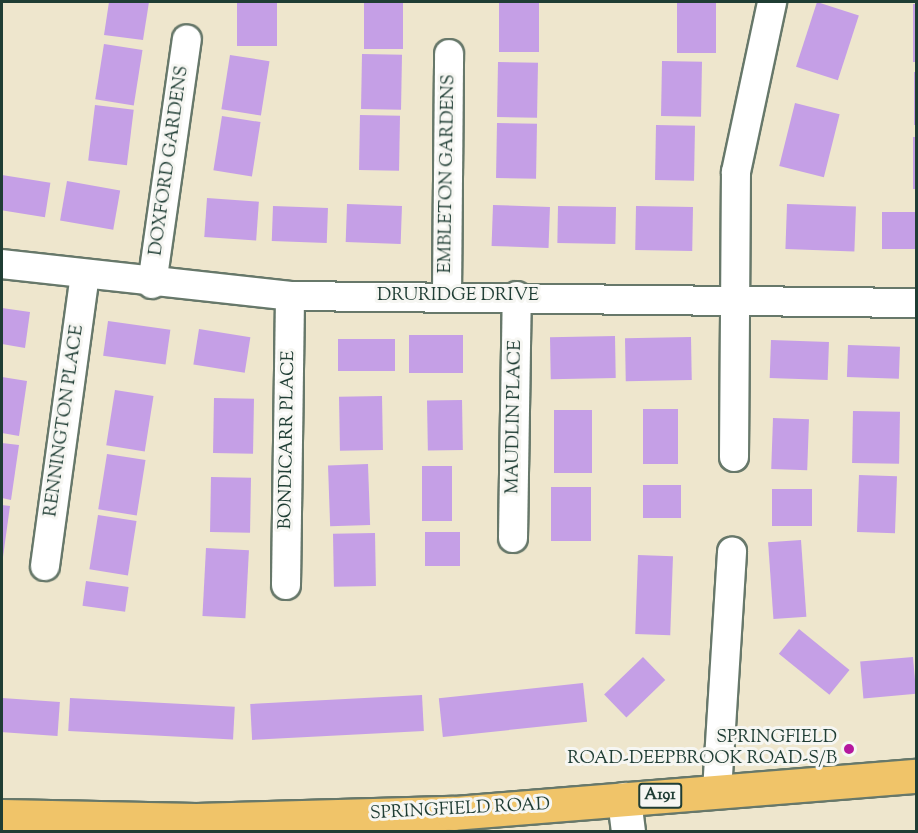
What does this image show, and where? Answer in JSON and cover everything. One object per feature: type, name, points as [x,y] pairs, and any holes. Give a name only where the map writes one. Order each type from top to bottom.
[{"type":"main road","name":"SPRINGFIELD ROAD","points":[[2,816],[196,820],[453,813],[916,776]]},
{"type":"street","points":[[734,457],[736,171],[772,2]]},
{"type":"street","name":"DOXFORD GARDENS","points":[[153,284],[187,39]]},
{"type":"street","name":"EMBLETON GARDENS","points":[[447,294],[450,54]]},
{"type":"street","name":"DRURIDGE DRIVE","points":[[2,264],[153,284],[290,296],[447,294],[916,303]]},
{"type":"street","name":"RENNINGTON PLACE","points":[[45,566],[85,275]]},
{"type":"street","name":"BONDICARR PLACE","points":[[286,585],[290,296]]},
{"type":"street","name":"MAUDLIN PLACE","points":[[513,537],[517,296]]},
{"type":"street","points":[[717,791],[732,551]]},
{"type":"street","points":[[624,799],[628,831]]},
{"type":"building","points":[[109,2],[149,2],[143,40],[104,35]]},
{"type":"building","points":[[237,2],[277,2],[277,46],[237,46]]},
{"type":"building","points":[[364,2],[403,2],[403,49],[364,49]]},
{"type":"building","points":[[499,2],[539,2],[539,52],[499,52]]},
{"type":"building","points":[[677,2],[716,2],[716,53],[677,53]]},
{"type":"building","points":[[817,2],[859,16],[838,80],[796,67]]},
{"type":"building","points":[[913,4],[916,4],[916,62],[913,62]]},
{"type":"building","points":[[104,44],[143,50],[134,105],[95,99]]},
{"type":"building","points":[[362,54],[402,55],[401,110],[361,109]]},
{"type":"building","points":[[230,55],[270,61],[261,116],[221,109]]},
{"type":"building","points":[[662,61],[702,62],[701,117],[661,116]]},
{"type":"building","points":[[498,62],[538,63],[537,118],[497,117]]},
{"type":"building","points":[[914,72],[916,72],[916,125],[914,125]]},
{"type":"building","points":[[795,103],[840,114],[824,177],[779,166]]},
{"type":"building","points":[[95,105],[134,110],[127,165],[88,161]]},
{"type":"building","points":[[360,115],[400,116],[399,171],[359,170]]},
{"type":"building","points":[[222,116],[261,122],[252,176],[213,170]]},
{"type":"building","points":[[497,123],[537,124],[536,179],[496,178]]},
{"type":"building","points":[[656,125],[695,126],[694,181],[655,180]]},
{"type":"building","points":[[913,137],[916,137],[916,189],[913,189]]},
{"type":"building","points":[[2,175],[50,183],[45,217],[2,210]]},
{"type":"building","points":[[67,181],[120,190],[113,230],[60,220]]},
{"type":"building","points":[[207,198],[259,202],[256,241],[204,237]]},
{"type":"building","points":[[347,204],[402,206],[401,244],[346,242]]},
{"type":"building","points":[[787,204],[856,206],[854,251],[785,249]]},
{"type":"building","points":[[493,205],[550,207],[549,248],[492,246]]},
{"type":"building","points":[[273,206],[328,208],[327,243],[272,241]]},
{"type":"building","points":[[558,206],[616,207],[615,244],[557,243]]},
{"type":"building","points":[[636,206],[693,207],[692,251],[635,250]]},
{"type":"building","points":[[882,212],[916,212],[916,249],[882,249]]},
{"type":"building","points":[[2,308],[30,312],[25,348],[2,344]]},
{"type":"building","points":[[108,321],[170,330],[166,364],[103,356]]},
{"type":"building","points":[[199,329],[250,337],[245,373],[193,365]]},
{"type":"building","points":[[409,335],[463,335],[463,373],[409,373]]},
{"type":"building","points":[[615,336],[616,378],[551,379],[550,337]]},
{"type":"building","points":[[691,337],[692,380],[626,381],[625,338]]},
{"type":"building","points":[[338,339],[395,339],[395,371],[338,371]]},
{"type":"building","points":[[771,340],[829,342],[828,380],[770,378]]},
{"type":"building","points":[[848,345],[900,347],[899,379],[847,377]]},
{"type":"building","points":[[2,377],[27,381],[19,436],[2,433]]},
{"type":"building","points":[[115,390],[154,396],[145,451],[106,445]]},
{"type":"building","points":[[382,396],[383,450],[340,451],[339,397]]},
{"type":"building","points":[[214,398],[254,399],[253,454],[213,453]]},
{"type":"building","points":[[462,400],[463,450],[428,451],[427,401]]},
{"type":"building","points":[[643,409],[678,409],[678,464],[643,464]]},
{"type":"building","points":[[554,410],[592,410],[592,473],[554,473]]},
{"type":"building","points":[[853,411],[900,412],[899,464],[852,463]]},
{"type":"building","points":[[773,418],[809,419],[807,470],[771,469]]},
{"type":"building","points":[[2,443],[19,445],[11,500],[2,498]]},
{"type":"building","points":[[107,454],[146,460],[137,515],[98,509]]},
{"type":"building","points":[[368,464],[370,525],[330,526],[328,465]]},
{"type":"building","points":[[422,466],[452,466],[452,521],[422,521]]},
{"type":"building","points":[[859,475],[897,476],[895,533],[857,532]]},
{"type":"building","points":[[211,477],[251,478],[250,533],[210,532]]},
{"type":"building","points":[[643,485],[681,485],[681,518],[643,518]]},
{"type":"building","points":[[551,487],[591,487],[591,541],[551,541]]},
{"type":"building","points":[[772,489],[812,489],[812,526],[772,526]]},
{"type":"building","points":[[2,505],[10,506],[3,557],[2,557]]},
{"type":"building","points":[[98,515],[137,521],[128,575],[89,569]]},
{"type":"building","points":[[425,532],[460,532],[460,566],[425,566]]},
{"type":"building","points":[[375,533],[376,586],[334,587],[333,534]]},
{"type":"building","points":[[801,540],[806,617],[773,619],[768,542]]},
{"type":"building","points":[[206,548],[249,550],[245,618],[202,616]]},
{"type":"building","points":[[638,555],[673,556],[670,635],[635,634]]},
{"type":"building","points":[[86,581],[129,587],[125,612],[83,606]]},
{"type":"building","points":[[799,629],[850,670],[829,695],[779,654]]},
{"type":"building","points":[[643,657],[665,680],[626,718],[604,695]]},
{"type":"building","points":[[913,657],[916,694],[863,698],[860,662]]},
{"type":"building","points":[[583,683],[587,722],[443,737],[439,698]]},
{"type":"building","points":[[422,695],[424,731],[252,740],[250,704]]},
{"type":"building","points":[[2,698],[60,702],[57,736],[2,732]]},
{"type":"building","points":[[70,698],[235,707],[233,740],[68,731]]},
{"type":"place","name":"SPRINGFIELD ROAD-DEEPBROOK ROAD-S/B","points":[[849,749]]}]
